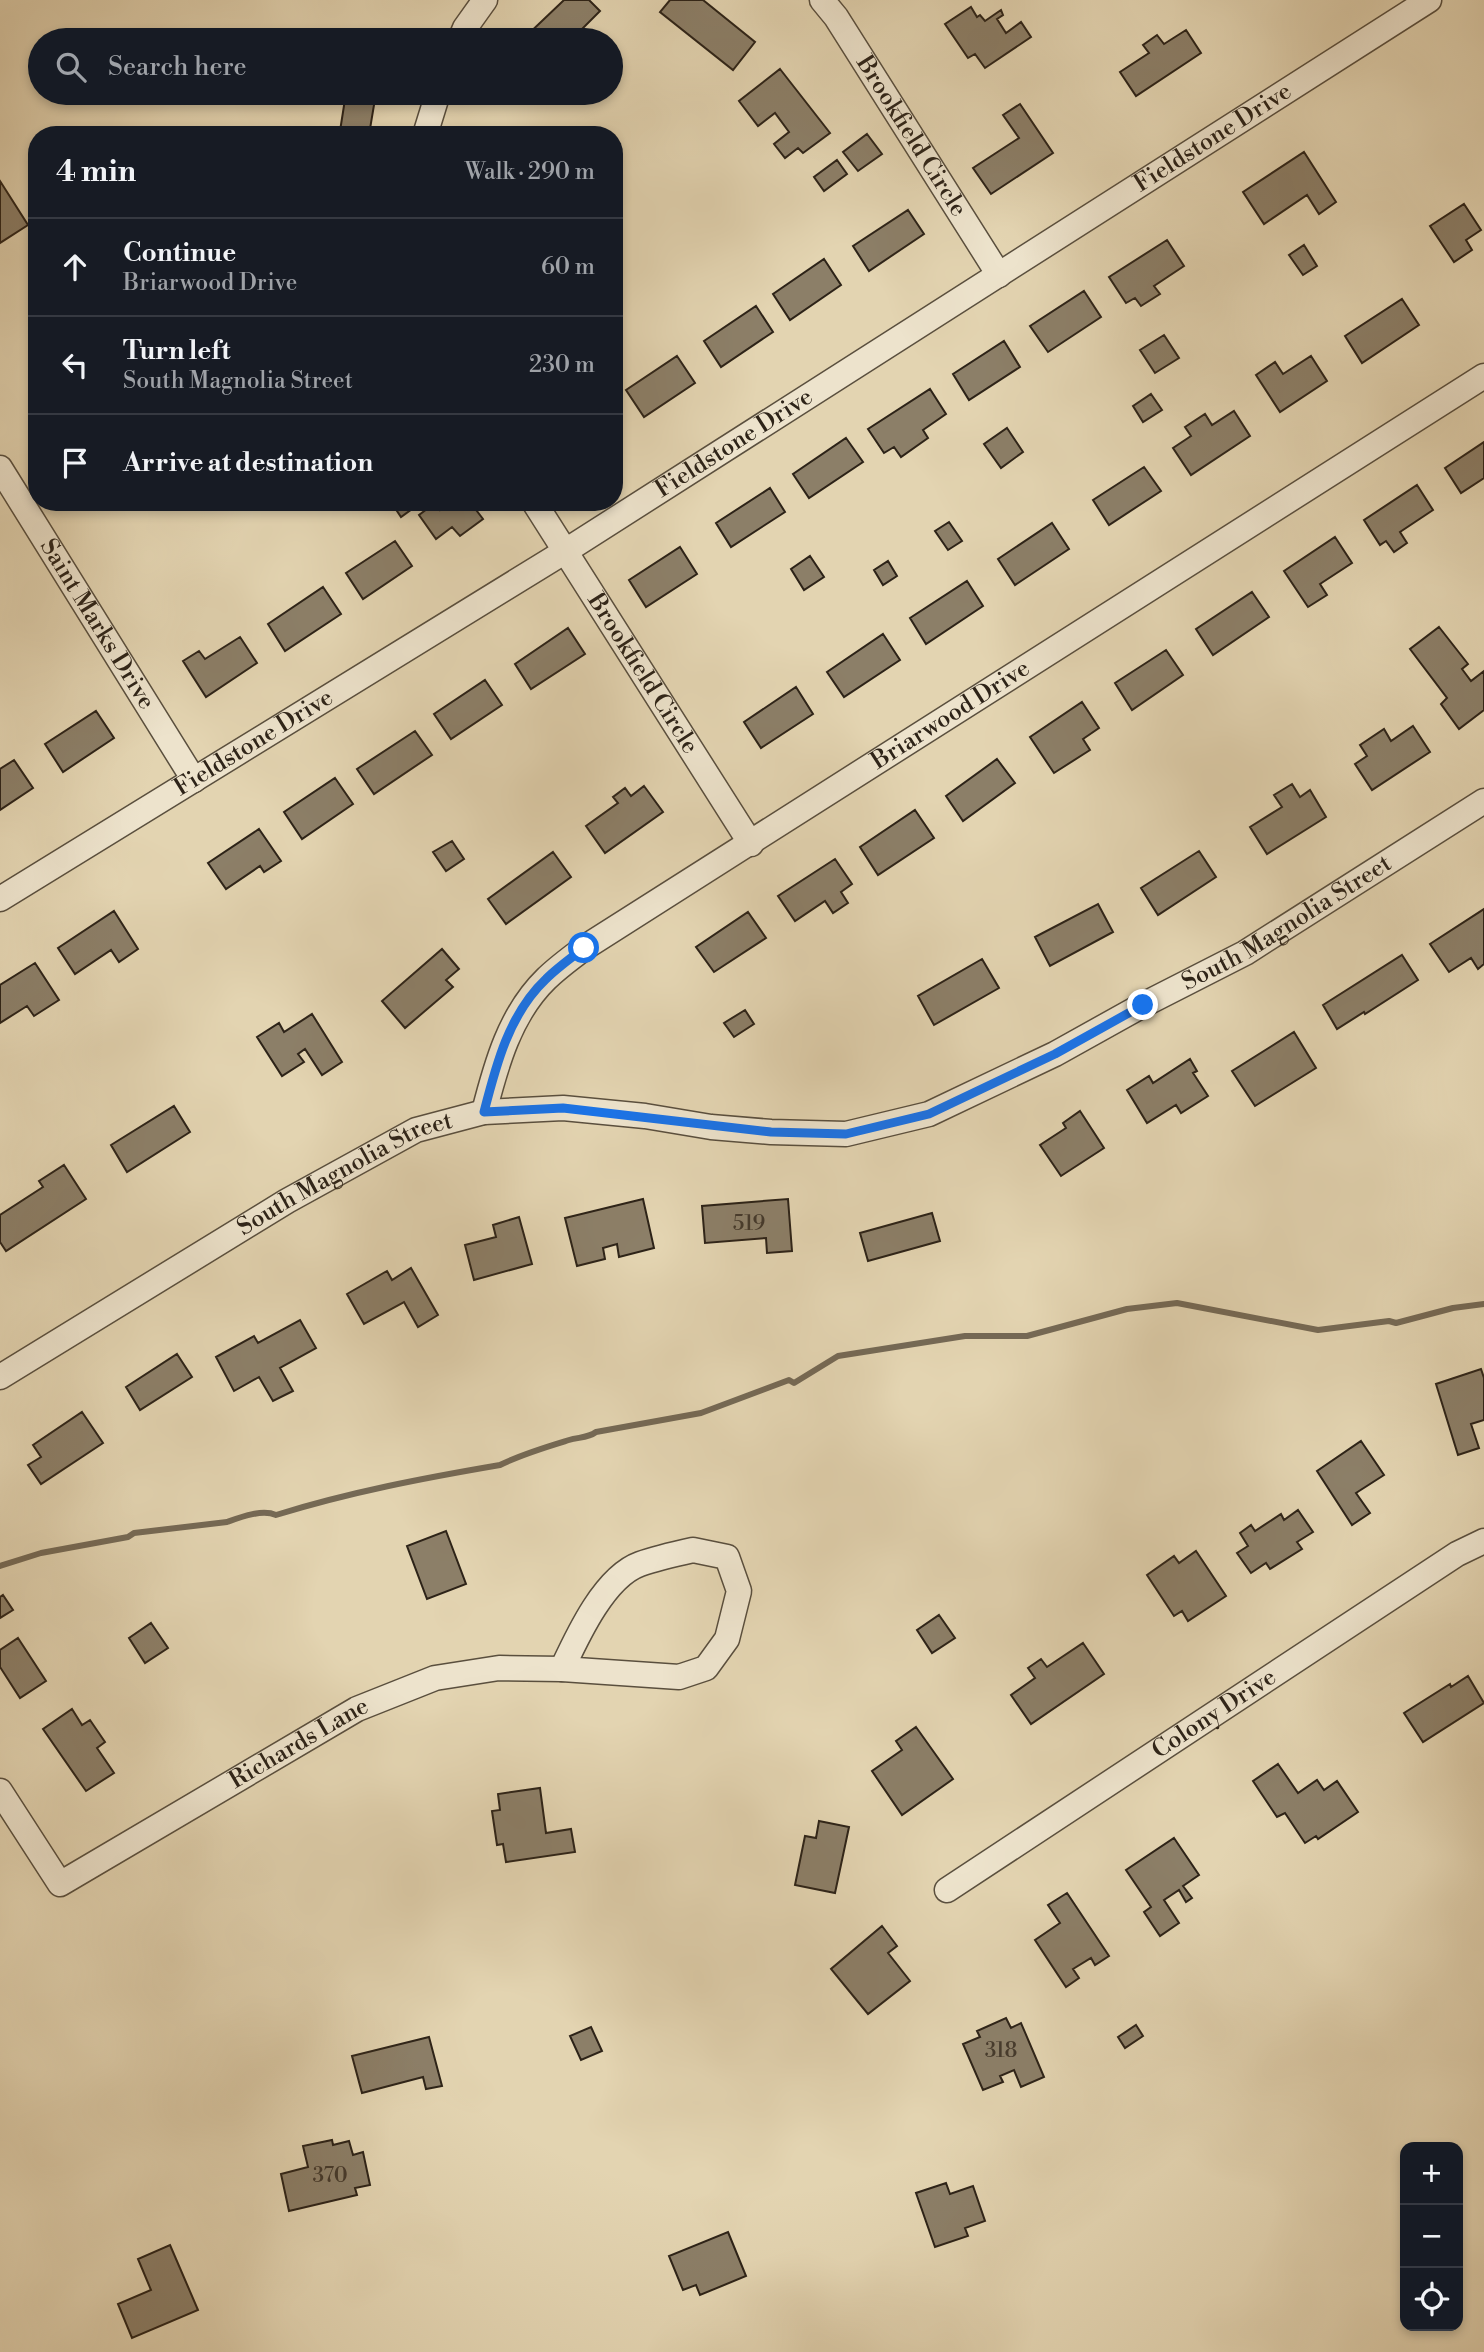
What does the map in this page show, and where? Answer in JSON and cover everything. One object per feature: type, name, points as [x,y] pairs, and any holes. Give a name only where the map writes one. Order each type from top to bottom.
[{"type":"street","points":[[465,28],[485,0]]},
{"type":"street","name":"Brookfield Circle","points":[[822,0],[836,17],[999,275]]},
{"type":"street","name":"Fieldstone Drive","points":[[0,900],[564,552],[1429,0]]},
{"type":"street","points":[[428,126],[434,105]]},
{"type":"street","name":"Briarwood Drive","points":[[484,1112],[495,1069],[514,1022],[544,981],[584,948],[1484,376]]},
{"type":"street","name":"Saint Marks Drive","points":[[0,468],[194,780]]},
{"type":"street","name":"Brookfield Circle","points":[[539,511],[751,844]]},
{"type":"street","name":"South Magnolia Street","points":[[0,1377],[265,1215],[416,1130],[484,1112],[563,1108],[645,1116],[723,1128],[846,1134],[929,1114],[1055,1054],[1245,953],[1484,801]]},
{"type":"street","name":"Colony Drive","points":[[947,1890],[1457,1554],[1484,1541]]},
{"type":"street","name":"Richards Lane","points":[[0,1791],[60,1884],[357,1709],[435,1678],[499,1668],[562,1669],[679,1677],[706,1668],[727,1639],[739,1591],[727,1556],[693,1550],[637,1565],[609,1588],[586,1620],[562,1669]]},
{"type":"building","points":[[564,0],[589,0],[600,11],[583,28],[535,28]]},
{"type":"building","points":[[670,0],[703,0],[755,42],[733,70],[660,12]]},
{"type":"building","points":[[971,7],[977,17],[980,15],[985,21],[1001,10],[1003,15],[997,19],[1006,33],[1021,22],[1031,37],[985,68],[975,54],[968,58],[945,24]]},
{"type":"building","points":[[1186,30],[1201,53],[1136,96],[1120,72],[1149,53],[1143,45],[1157,35],[1164,44]]},
{"type":"building","points":[[780,69],[830,133],[803,153],[798,148],[785,158],[774,144],[789,132],[775,113],[758,126],[739,101]]},
{"type":"building","points":[[1020,104],[1053,153],[991,194],[973,168],[1019,138],[1003,115]]},
{"type":"building","points":[[344,105],[374,105],[370,126],[341,126]]},
{"type":"building","points":[[867,134],[882,154],[858,171],[843,152]]},
{"type":"building","points":[[1304,152],[1336,202],[1319,214],[1307,195],[1264,224],[1243,192]]},
{"type":"building","points":[[837,160],[847,174],[824,191],[814,177]]},
{"type":"building","points":[[0,181],[28,225],[0,243]]},
{"type":"building","points":[[1464,204],[1481,230],[1466,240],[1472,250],[1454,262],[1430,226]]},
{"type":"building","points":[[908,210],[924,234],[869,271],[853,246]]},
{"type":"building","points":[[1167,240],[1184,266],[1154,286],[1160,294],[1141,306],[1135,298],[1126,303],[1109,277]]},
{"type":"building","points":[[1304,245],[1317,266],[1303,275],[1289,255]]},
{"type":"building","points":[[824,259],[841,285],[790,320],[773,294]]},
{"type":"building","points":[[1084,291],[1101,317],[1048,352],[1030,326]]},
{"type":"building","points":[[1402,299],[1419,325],[1362,363],[1345,336]]},
{"type":"building","points":[[756,306],[773,332],[721,367],[704,341]]},
{"type":"building","points":[[1164,335],[1179,358],[1155,373],[1140,350]]},
{"type":"building","points":[[1004,341],[1020,367],[969,400],[953,374]]},
{"type":"building","points":[[677,356],[695,383],[644,417],[626,390]]},
{"type":"building","points":[[1311,356],[1327,381],[1280,412],[1256,375],[1275,362],[1283,374]]},
{"type":"building","points":[[930,389],[946,414],[923,430],[928,438],[901,457],[894,447],[884,453],[868,429]]},
{"type":"building","points":[[1151,394],[1162,410],[1143,422],[1133,406]]},
{"type":"building","points":[[1234,411],[1250,436],[1191,475],[1173,448],[1191,436],[1185,427],[1205,414],[1212,425]]},
{"type":"building","points":[[1007,428],[1023,452],[1001,468],[984,444]]},
{"type":"building","points":[[846,438],[863,462],[809,498],[793,474]]},
{"type":"building","points":[[1484,442],[1484,478],[1461,493],[1445,468]]},
{"type":"building","points":[[1144,467],[1161,491],[1109,525],[1093,500]]},
{"type":"building","points":[[1417,485],[1433,510],[1400,532],[1407,543],[1394,552],[1386,541],[1380,545],[1364,520]]},
{"type":"building","points":[[770,488],[785,512],[731,547],[716,523]]},
{"type":"building","points":[[397,511],[409,511],[401,517]]},
{"type":"building","points":[[424,511],[477,511],[483,519],[460,536],[452,527],[436,539],[419,515]]},
{"type":"building","points":[[949,522],[962,541],[948,550],[935,531]]},
{"type":"building","points":[[1052,523],[1069,549],[1015,585],[998,559]]},
{"type":"building","points":[[1335,537],[1352,563],[1320,584],[1327,595],[1308,607],[1284,571]]},
{"type":"building","points":[[395,541],[412,566],[363,599],[346,573]]},
{"type":"building","points":[[680,547],[697,574],[646,607],[629,580]]},
{"type":"building","points":[[810,556],[824,577],[804,590],[791,569]]},
{"type":"building","points":[[888,561],[897,576],[883,585],[874,570]]},
{"type":"building","points":[[967,581],[983,606],[926,644],[910,618]]},
{"type":"building","points":[[323,587],[341,614],[285,651],[268,624]]},
{"type":"building","points":[[1252,592],[1269,617],[1213,655],[1196,629]]},
{"type":"building","points":[[1439,627],[1468,664],[1462,669],[1471,681],[1484,671],[1484,710],[1459,729],[1441,704],[1447,698],[1410,649]]},
{"type":"building","points":[[568,628],[585,654],[531,689],[515,664]]},
{"type":"building","points":[[883,634],[900,660],[844,697],[827,672]]},
{"type":"building","points":[[240,637],[257,663],[206,697],[183,661],[199,651],[205,659]]},
{"type":"building","points":[[1166,650],[1183,675],[1132,710],[1115,683]]},
{"type":"building","points":[[485,680],[502,705],[451,739],[434,714]]},
{"type":"building","points":[[796,687],[813,714],[761,748],[744,722]]},
{"type":"building","points":[[1082,702],[1099,728],[1083,739],[1090,750],[1054,773],[1030,737]]},
{"type":"building","points":[[96,711],[114,738],[63,772],[45,744]]},
{"type":"building","points":[[1413,726],[1430,752],[1372,790],[1355,764],[1367,756],[1360,745],[1384,729],[1391,741]]},
{"type":"building","points":[[415,731],[432,755],[374,794],[357,769]]},
{"type":"building","points":[[997,759],[1015,783],[963,821],[946,796]]},
{"type":"building","points":[[14,760],[33,788],[0,810],[0,769]]},
{"type":"building","points":[[335,778],[353,804],[302,839],[284,812]]},
{"type":"building","points":[[1292,784],[1300,797],[1310,790],[1326,817],[1267,854],[1250,827],[1282,807],[1274,795]]},
{"type":"building","points":[[644,786],[663,812],[605,853],[586,826],[618,803],[613,797],[625,788],[631,796]]},
{"type":"building","points":[[915,810],[934,838],[878,875],[860,847]]},
{"type":"building","points":[[259,829],[281,861],[264,872],[260,866],[226,889],[208,863]]},
{"type":"building","points":[[452,841],[464,859],[446,871],[433,852]]},
{"type":"building","points":[[1199,851],[1216,877],[1158,915],[1141,888]]},
{"type":"building","points":[[553,852],[571,877],[506,924],[488,899]]},
{"type":"building","points":[[835,859],[852,884],[841,892],[848,903],[833,913],[825,901],[795,921],[778,896]]},
{"type":"building","points":[[1098,904],[1113,932],[1050,966],[1035,937]]},
{"type":"building","points":[[1484,909],[1484,964],[1478,969],[1471,958],[1449,972],[1430,944]]},
{"type":"building","points":[[114,911],[138,949],[119,962],[111,950],[75,974],[58,948]]},
{"type":"building","points":[[748,912],[766,938],[714,972],[696,947]]},
{"type":"building","points":[[442,949],[459,969],[446,980],[453,987],[405,1028],[382,1001]]},
{"type":"building","points":[[1402,955],[1418,980],[1337,1029],[1323,1005]]},
{"type":"building","points":[[982,959],[999,988],[934,1025],[918,996]]},
{"type":"building","points":[[35,963],[59,1000],[34,1016],[27,1006],[0,1023],[0,985]]},
{"type":"building","points":[[745,1010],[754,1024],[734,1037],[724,1023]]},
{"type":"building","points":[[312,1014],[342,1062],[322,1075],[305,1049],[298,1054],[304,1062],[282,1076],[257,1037],[279,1023],[284,1032]]},
{"type":"building","points":[[1294,1032],[1316,1068],[1255,1106],[1232,1071]]},
{"type":"building","points":[[1190,1059],[1197,1071],[1193,1073],[1208,1096],[1181,1113],[1176,1105],[1147,1123],[1127,1090],[1149,1076],[1153,1083]]},
{"type":"building","points":[[174,1106],[190,1132],[127,1172],[111,1145]]},
{"type":"building","points":[[1080,1111],[1104,1148],[1061,1176],[1040,1145],[1066,1128],[1063,1123]]},
{"type":"building","points":[[64,1165],[86,1199],[6,1251],[0,1242],[0,1215],[43,1187],[39,1181]]},
{"type":"building","points":[[643,1199],[654,1248],[619,1257],[617,1244],[603,1248],[605,1259],[577,1266],[565,1218]]},
{"type":"building","points":[[788,1199],[792,1251],[767,1253],[766,1238],[705,1243],[702,1206]]},
{"type":"building","points":[[932,1213],[940,1241],[868,1261],[860,1233]]},
{"type":"building","points":[[519,1217],[532,1264],[474,1280],[465,1245],[496,1237],[493,1225]]},
{"type":"building","points":[[411,1268],[438,1315],[418,1327],[404,1302],[364,1324],[347,1294],[387,1271],[392,1280]]},
{"type":"building","points":[[300,1320],[316,1348],[280,1368],[293,1391],[273,1401],[259,1377],[234,1391],[216,1357],[254,1336],[258,1343]]},
{"type":"building","points":[[177,1354],[192,1377],[140,1410],[126,1387]]},
{"type":"building","points":[[1481,1369],[1484,1378],[1484,1420],[1471,1424],[1479,1448],[1458,1455],[1436,1384]]},
{"type":"building","points":[[82,1412],[103,1443],[41,1484],[28,1465],[41,1457],[33,1445]]},
{"type":"building","points":[[1361,1441],[1384,1475],[1356,1493],[1370,1513],[1352,1525],[1317,1471]]},
{"type":"building","points":[[1298,1510],[1313,1532],[1297,1542],[1302,1549],[1270,1569],[1266,1563],[1251,1573],[1237,1553],[1248,1546],[1240,1533],[1251,1525],[1255,1531],[1281,1514],[1284,1520]]},
{"type":"building","points":[[446,1531],[466,1584],[427,1599],[407,1546]]},
{"type":"building","points":[[1196,1551],[1226,1596],[1188,1621],[1182,1611],[1174,1616],[1147,1575],[1174,1556],[1179,1563]]},
{"type":"building","points":[[3,1595],[13,1610],[0,1618],[0,1597]]},
{"type":"building","points":[[939,1615],[955,1638],[932,1653],[917,1630]]},
{"type":"building","points":[[151,1623],[168,1648],[145,1663],[129,1638]]},
{"type":"building","points":[[18,1638],[46,1681],[20,1698],[0,1667],[0,1650]]},
{"type":"building","points":[[1083,1643],[1104,1674],[1031,1724],[1011,1695],[1035,1678],[1028,1668],[1041,1659],[1047,1667]]},
{"type":"building","points":[[1468,1676],[1484,1703],[1423,1742],[1404,1713]]},
{"type":"building","points":[[72,1709],[82,1725],[90,1720],[105,1742],[97,1748],[114,1773],[86,1791],[43,1729]]},
{"type":"building","points":[[916,1727],[953,1779],[902,1815],[872,1771],[902,1750],[896,1741]]},
{"type":"building","points":[[1278,1764],[1298,1793],[1317,1780],[1324,1790],[1337,1781],[1358,1812],[1318,1839],[1316,1836],[1305,1843],[1285,1813],[1277,1817],[1253,1781]]},
{"type":"building","points":[[540,1788],[546,1833],[571,1829],[575,1852],[506,1862],[503,1844],[497,1845],[492,1811],[500,1810],[498,1794]]},
{"type":"building","points":[[819,1821],[849,1827],[835,1893],[795,1885],[805,1836],[816,1838]]},
{"type":"building","points":[[1174,1838],[1199,1875],[1183,1886],[1192,1898],[1186,1902],[1179,1890],[1164,1900],[1179,1923],[1160,1936],[1144,1912],[1151,1907],[1126,1870]]},
{"type":"building","points":[[1067,1893],[1109,1956],[1095,1965],[1091,1958],[1073,1969],[1079,1978],[1066,1987],[1035,1940],[1060,1923],[1048,1905]]},
{"type":"building","points":[[882,1926],[897,1946],[888,1953],[910,1981],[868,2014],[831,1969]]},
{"type":"building","points":[[1006,2018],[1011,2028],[1021,2023],[1044,2077],[1021,2087],[1014,2070],[1000,2076],[1003,2082],[983,2090],[963,2044],[980,2037],[977,2031]]},
{"type":"building","points":[[1136,2025],[1143,2036],[1125,2048],[1118,2037]]},
{"type":"building","points":[[591,2027],[602,2051],[581,2060],[570,2036]]},
{"type":"building","points":[[429,2037],[442,2086],[426,2089],[423,2077],[362,2093],[352,2056]]},
{"type":"building","points":[[332,2140],[333,2145],[349,2141],[353,2155],[363,2152],[370,2185],[355,2188],[357,2195],[289,2211],[281,2174],[308,2167],[303,2146]]},
{"type":"building","points":[[946,2183],[950,2194],[973,2186],[985,2221],[965,2228],[968,2236],[935,2247],[916,2193]]},
{"type":"building","points":[[728,2232],[746,2276],[700,2295],[696,2285],[683,2290],[669,2256]]},
{"type":"building","points":[[170,2245],[198,2310],[132,2338],[118,2304],[151,2290],[138,2259]]},
{"type":"waterway","points":[[0,1566],[41,1553],[128,1537],[134,1533],[227,1522],[258,1513],[276,1515],[387,1486],[500,1465],[534,1451],[596,1432],[701,1413],[789,1380],[794,1383],[838,1356],[965,1336],[1027,1336],[1127,1309],[1177,1303],[1318,1330],[1389,1321],[1396,1323],[1453,1308],[1484,1304]]},
{"type":"route","points":[[584,948],[544,981],[514,1022],[495,1069],[484,1112],[563,1108],[645,1116],[711,1127],[846,1134],[929,1114],[1055,1054],[1143,1005]]}]
